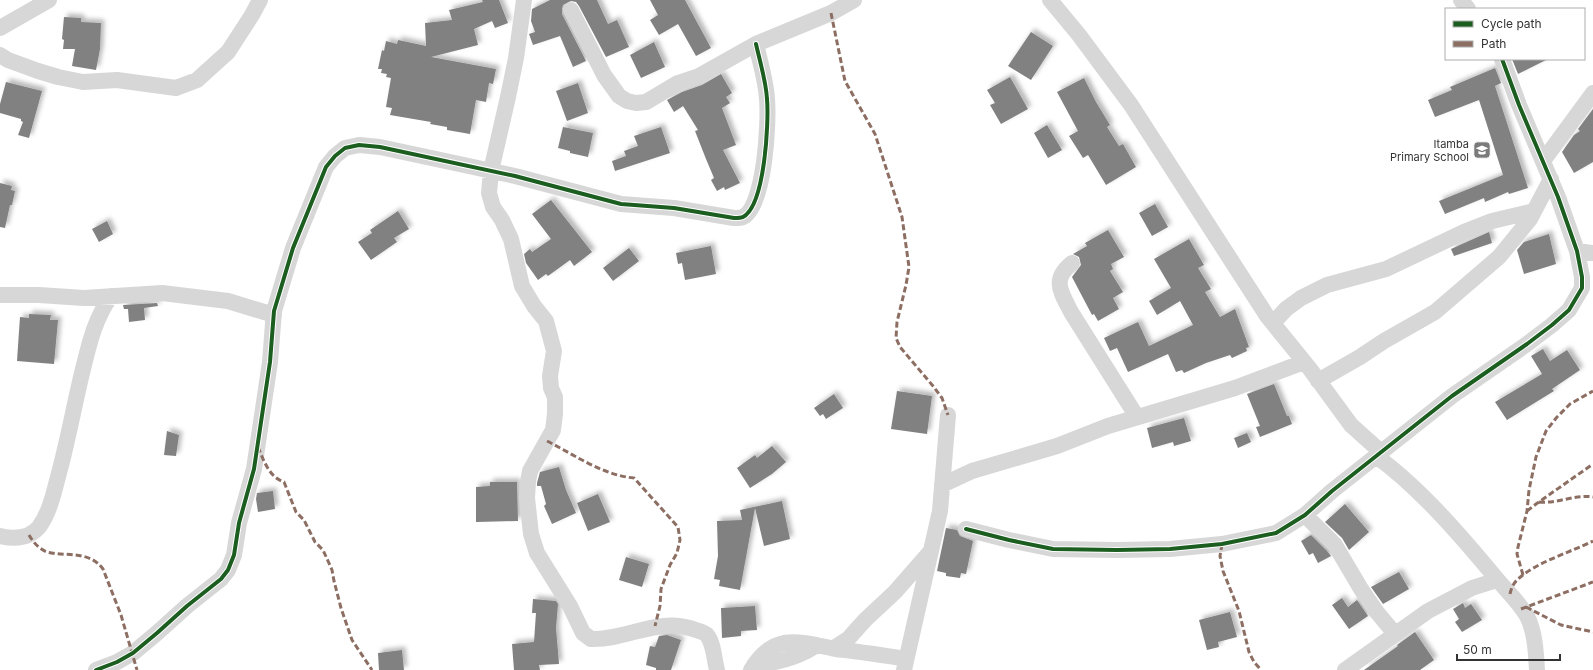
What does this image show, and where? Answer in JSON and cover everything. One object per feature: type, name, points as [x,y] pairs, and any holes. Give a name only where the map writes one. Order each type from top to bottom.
[{"type":"street","points":[[0,28],[49,0]]},
{"type":"street","points":[[0,55],[8,60],[38,71],[82,82],[117,80],[176,88],[197,80],[228,52],[260,0]]},
{"type":"street","points":[[524,0],[516,58],[491,171],[489,193],[493,206],[511,239],[522,286],[534,306],[546,321],[554,351],[550,376],[555,409],[553,430],[530,471],[528,482],[527,498],[532,534],[537,553],[570,606],[583,633],[591,639],[612,638],[655,626],[681,626],[706,634],[711,642],[717,670]]},
{"type":"street","points":[[571,10],[604,75],[619,96],[627,101],[636,103],[646,102],[678,83],[699,76],[756,44],[831,13],[854,0]]},
{"type":"street","points":[[1050,0],[1079,35],[1131,105],[1200,214],[1273,323],[1351,425],[1451,527],[1526,616],[1535,642],[1537,670]]},
{"type":"street","points":[[1461,0],[1467,8]]},
{"type":"street","points":[[96,670],[117,662],[133,653],[187,606],[221,579],[228,570],[234,555],[239,523],[254,469],[270,362],[274,314],[293,248],[326,167],[335,156],[345,148],[360,145],[380,147],[491,171],[621,204],[674,208],[734,218],[743,217],[750,210],[755,201],[765,164],[768,130],[767,98],[756,44]]},
{"type":"street","points":[[966,529],[1053,549],[1170,549],[1222,544],[1276,533],[1305,515],[1452,396],[1552,325],[1569,310],[1582,288],[1582,277],[1577,251],[1551,179],[1519,105],[1502,60]]},
{"type":"street","points":[[1543,161],[1593,93]]},
{"type":"street","points":[[1318,380],[1435,312],[1499,257],[1530,219],[1551,179]]},
{"type":"street","points":[[1273,323],[1286,309],[1301,298],[1327,285],[1386,269],[1458,235],[1492,221],[1534,211]]},
{"type":"street","points":[[1577,251],[1593,253]]},
{"type":"street","points":[[1072,263],[1063,271],[1059,278],[1063,295],[1071,312],[1137,417]]},
{"type":"street","points":[[1582,277],[1593,296]]},
{"type":"street","points":[[0,296],[39,295],[84,298],[162,293],[228,301],[274,314]]},
{"type":"street","points":[[0,536],[8,538],[22,538],[38,528],[48,512],[95,324],[102,309],[111,296]]},
{"type":"street","points":[[942,485],[972,471],[1057,446],[1108,426],[1236,388],[1304,362]]},
{"type":"street","points":[[753,667],[791,659],[817,645],[905,665],[940,511],[948,415]]},
{"type":"street","points":[[1305,515],[1336,545],[1361,589],[1376,611],[1395,634]]},
{"type":"street","points":[[834,648],[848,639],[865,620],[895,592],[930,552]]},
{"type":"street","points":[[1355,667],[1395,634],[1449,599],[1472,588],[1497,580]]},
{"type":"building","points":[[482,0],[499,0],[508,23],[495,28],[492,21],[474,29],[478,45],[431,57],[496,69],[493,84],[489,83],[486,102],[476,100],[470,134],[447,130],[447,127],[430,124],[431,122],[390,115],[392,108],[386,107],[391,78],[386,77],[387,74],[381,73],[382,69],[378,69],[382,50],[384,51],[386,41],[397,44],[398,40],[426,46],[425,23],[452,20],[449,10],[483,2]]},
{"type":"building","points":[[550,0],[597,0],[608,24],[617,20],[629,47],[606,57],[579,6],[576,2],[571,1],[563,5],[562,14],[586,61],[573,67],[560,36],[533,45],[529,34],[535,32],[531,21],[532,9]]},
{"type":"building","points":[[650,0],[685,0],[711,48],[696,56],[678,24],[659,35],[650,20],[658,15]]},
{"type":"building","points":[[64,17],[81,18],[81,22],[101,23],[100,49],[96,70],[72,66],[75,49],[63,49],[64,40],[62,39]]},
{"type":"building","points":[[1031,32],[1053,46],[1031,80],[1008,66]]},
{"type":"building","points":[[654,42],[665,67],[641,78],[630,55]]},
{"type":"building","points":[[1512,60],[1546,60],[1518,74]]},
{"type":"building","points":[[1495,68],[1501,83],[1495,86],[1528,188],[1509,194],[1508,192],[1485,202],[1484,198],[1445,214],[1439,201],[1503,175],[1479,100],[1435,117],[1428,100],[1452,90],[1450,87]]},
{"type":"building","points":[[721,74],[732,93],[726,97],[730,103],[722,108],[736,145],[723,150],[740,183],[725,190],[724,187],[717,191],[711,180],[714,178],[695,131],[698,130],[683,106],[674,112],[667,100],[682,92],[702,85]]},
{"type":"building","points":[[1010,77],[1028,109],[1001,124],[990,105],[995,103],[987,90]]},
{"type":"building","points":[[1084,78],[1110,125],[1107,127],[1119,146],[1123,144],[1136,167],[1106,185],[1088,155],[1083,158],[1069,136],[1078,131],[1057,92]]},
{"type":"building","points":[[6,82],[42,91],[29,138],[18,135],[23,122],[21,119],[0,113],[0,104]]},
{"type":"building","points":[[578,83],[588,113],[567,121],[556,91]]},
{"type":"building","points":[[1593,109],[1593,162],[1574,173],[1562,152],[1574,135],[1580,131],[1578,129]]},
{"type":"building","points":[[1047,125],[1062,150],[1048,158],[1034,133]]},
{"type":"building","points":[[563,127],[593,133],[588,157],[570,153],[570,151],[558,148]]},
{"type":"building","points":[[661,127],[670,153],[615,171],[612,161],[626,156],[624,151],[638,146],[634,136]]},
{"type":"building","points":[[0,183],[12,186],[11,190],[15,191],[5,228],[0,227]]},
{"type":"building","points":[[551,200],[592,252],[574,266],[570,260],[548,276],[546,274],[538,280],[526,263],[524,254],[530,249],[532,252],[551,239],[532,214]]},
{"type":"building","points":[[1155,204],[1168,227],[1152,236],[1139,213]]},
{"type":"building","points":[[398,211],[409,229],[394,238],[397,242],[371,260],[358,242],[372,233],[370,230]]},
{"type":"building","points":[[107,221],[113,234],[99,242],[92,229]]},
{"type":"building","points":[[1108,230],[1124,257],[1111,264],[1113,269],[1110,271],[1123,292],[1113,298],[1119,309],[1098,321],[1094,314],[1092,315],[1072,277],[1081,265],[1079,257],[1073,254],[1087,246],[1085,243]]},
{"type":"building","points":[[1489,232],[1492,243],[1454,256],[1451,249]]},
{"type":"building","points":[[1549,234],[1556,264],[1524,274],[1517,250],[1524,242]]},
{"type":"building","points":[[1189,239],[1204,265],[1198,268],[1211,289],[1205,292],[1220,317],[1235,309],[1249,347],[1246,348],[1247,351],[1232,358],[1230,355],[1206,363],[1184,373],[1182,370],[1176,372],[1168,354],[1128,372],[1117,348],[1110,351],[1104,338],[1138,322],[1149,346],[1193,325],[1180,301],[1157,315],[1149,301],[1171,288],[1154,259]]},
{"type":"building","points":[[711,246],[716,274],[685,280],[682,263],[678,264],[676,253]]},
{"type":"building","points":[[629,248],[639,261],[613,281],[603,268]]},
{"type":"building","points":[[157,303],[158,306],[144,308],[145,320],[129,322],[128,309],[124,309],[123,305]]},
{"type":"building","points":[[29,314],[51,315],[50,320],[58,320],[54,364],[17,361],[20,317],[29,318]]},
{"type":"building","points":[[1543,349],[1550,361],[1567,350],[1580,370],[1552,389],[1554,391],[1507,420],[1495,402],[1542,374],[1531,356]]},
{"type":"building","points":[[1274,384],[1287,416],[1289,416],[1292,424],[1260,437],[1256,427],[1260,426],[1247,394]]},
{"type":"building","points":[[897,391],[932,396],[927,434],[891,429]]},
{"type":"building","points":[[834,394],[843,408],[826,419],[823,414],[820,416],[814,408]]},
{"type":"building","points":[[1184,418],[1191,441],[1174,446],[1173,442],[1152,448],[1147,428]]},
{"type":"building","points":[[167,431],[179,435],[176,456],[164,455]]},
{"type":"building","points":[[1247,433],[1251,442],[1238,448],[1234,438]]},
{"type":"building","points":[[772,446],[786,462],[772,474],[750,488],[737,468],[755,455],[757,458]]},
{"type":"building","points":[[559,467],[566,490],[576,513],[552,524],[544,506],[546,504],[541,486],[537,486],[537,483],[540,472]]},
{"type":"building","points":[[490,482],[517,482],[518,521],[476,522],[476,487],[490,486]]},
{"type":"building","points":[[273,491],[275,509],[258,512],[256,499],[257,493]]},
{"type":"building","points":[[598,494],[610,522],[588,531],[577,503]]},
{"type":"building","points":[[782,501],[790,539],[764,546],[755,508],[740,590],[719,586],[720,580],[714,579],[718,556],[717,521],[742,520],[740,510]]},
{"type":"building","points":[[1345,504],[1369,532],[1349,550],[1342,538],[1325,522]]},
{"type":"building","points":[[946,528],[957,530],[960,536],[973,541],[966,574],[961,573],[960,578],[946,576],[946,573],[937,571]]},
{"type":"building","points":[[1311,535],[1331,556],[1318,563],[1313,553],[1309,555],[1301,541]]},
{"type":"building","points":[[626,557],[649,564],[642,587],[619,580]]},
{"type":"building","points":[[1399,572],[1409,589],[1383,604],[1371,587]]},
{"type":"building","points":[[1342,598],[1348,607],[1357,600],[1368,616],[1349,629],[1332,605]]},
{"type":"building","points":[[533,599],[556,601],[558,604],[556,628],[559,664],[539,665],[540,670],[514,670],[512,644],[534,642],[536,613],[532,613]]},
{"type":"building","points":[[1463,603],[1465,608],[1471,604],[1482,620],[1462,632],[1455,622],[1459,619],[1453,609]]},
{"type":"building","points":[[755,606],[757,630],[741,631],[741,636],[722,638],[721,608]]},
{"type":"building","points":[[1230,612],[1237,637],[1218,642],[1219,647],[1207,650],[1199,620]]},
{"type":"building","points":[[1415,632],[1434,660],[1420,670],[1364,670],[1398,646],[1397,645]]},
{"type":"building","points":[[667,635],[681,640],[671,670],[656,670],[656,668],[646,665],[650,646],[655,647],[659,636]]},
{"type":"building","points":[[402,650],[404,670],[379,670],[378,653]]},
{"type":"marked path","points":[[831,13],[845,81],[875,134],[902,217],[909,267],[897,322],[896,338],[900,347],[942,398],[948,415]]},
{"type":"marked path","points":[[1523,575],[1517,554],[1527,511],[1529,490],[1536,457],[1546,431],[1557,417],[1570,404],[1593,391]]},
{"type":"marked path","points":[[547,441],[600,469],[634,478],[678,527],[680,540],[677,553],[670,565],[661,589],[660,606],[655,626]]},
{"type":"marked path","points":[[258,447],[271,472],[279,480],[284,482],[296,512],[304,520],[315,542],[323,550],[332,570],[341,608],[352,640],[372,670]]},
{"type":"marked path","points":[[1527,511],[1593,464]]},
{"type":"marked path","points":[[1539,502],[1552,502],[1586,496],[1593,497]]},
{"type":"marked path","points":[[29,535],[36,545],[44,551],[77,555],[91,559],[103,569],[121,615],[137,670]]},
{"type":"marked path","points":[[1510,594],[1512,587],[1516,582],[1533,568],[1593,541]]},
{"type":"marked path","points":[[1222,544],[1220,556],[1223,571],[1239,611],[1249,652],[1254,662],[1261,670]]},
{"type":"marked path","points":[[1521,609],[1593,582]]},
{"type":"marked path","points":[[1526,607],[1561,625],[1593,632]]},
{"type":"cycle path","points":[[96,670],[117,662],[133,653],[187,606],[221,579],[228,570],[234,555],[239,523],[254,469],[270,362],[274,311],[293,248],[326,167],[335,156],[345,148],[359,145],[380,147],[515,176],[621,204],[674,208],[734,218],[743,217],[750,210],[761,181],[766,143],[766,92],[756,44]]},
{"type":"cycle path","points":[[966,529],[1053,549],[1117,550],[1170,549],[1222,544],[1276,533],[1305,515],[1332,491],[1452,396],[1552,325],[1569,310],[1582,288],[1582,277],[1577,251],[1558,197],[1519,105],[1502,60]]},
{"type":"place","name":"Itamba Primary School","points":[[1482,150]]}]
